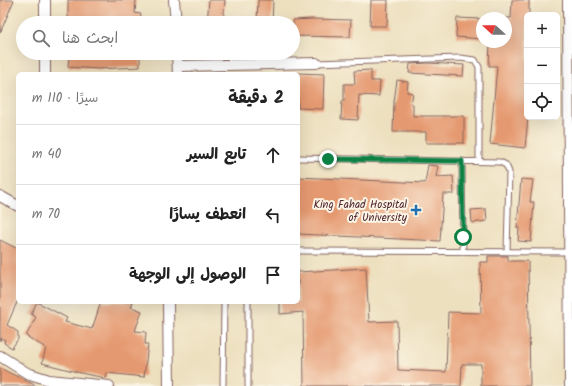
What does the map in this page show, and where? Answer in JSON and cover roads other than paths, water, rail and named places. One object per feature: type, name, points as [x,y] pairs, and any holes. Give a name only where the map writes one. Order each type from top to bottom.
[{"type":"street","points":[[44,0],[45,16]]},
{"type":"street","points":[[174,0],[175,16]]},
{"type":"street","points":[[568,0],[570,386]]},
{"type":"street","points":[[45,60],[45,72]]},
{"type":"street","points":[[177,60],[178,70],[316,63]]},
{"type":"street","points":[[0,196],[16,205]]},
{"type":"street","points":[[168,304],[169,386]]},
{"type":"street","points":[[0,356],[27,373],[49,380],[109,386]]},
{"type":"lane","points":[[316,63],[460,58],[475,60],[479,67],[479,161]]},
{"type":"lane","points":[[300,158],[500,162],[506,165],[509,172],[507,252]]},
{"type":"lane","points":[[462,161],[463,252]]},
{"type":"lane","points":[[300,251],[569,252]]},
{"type":"lane","points":[[223,386],[224,304]]},
{"type":"lane","points":[[248,304],[248,386]]},
{"type":"place","name":"King Fahad Hospital of University","points":[[416,210]]}]
